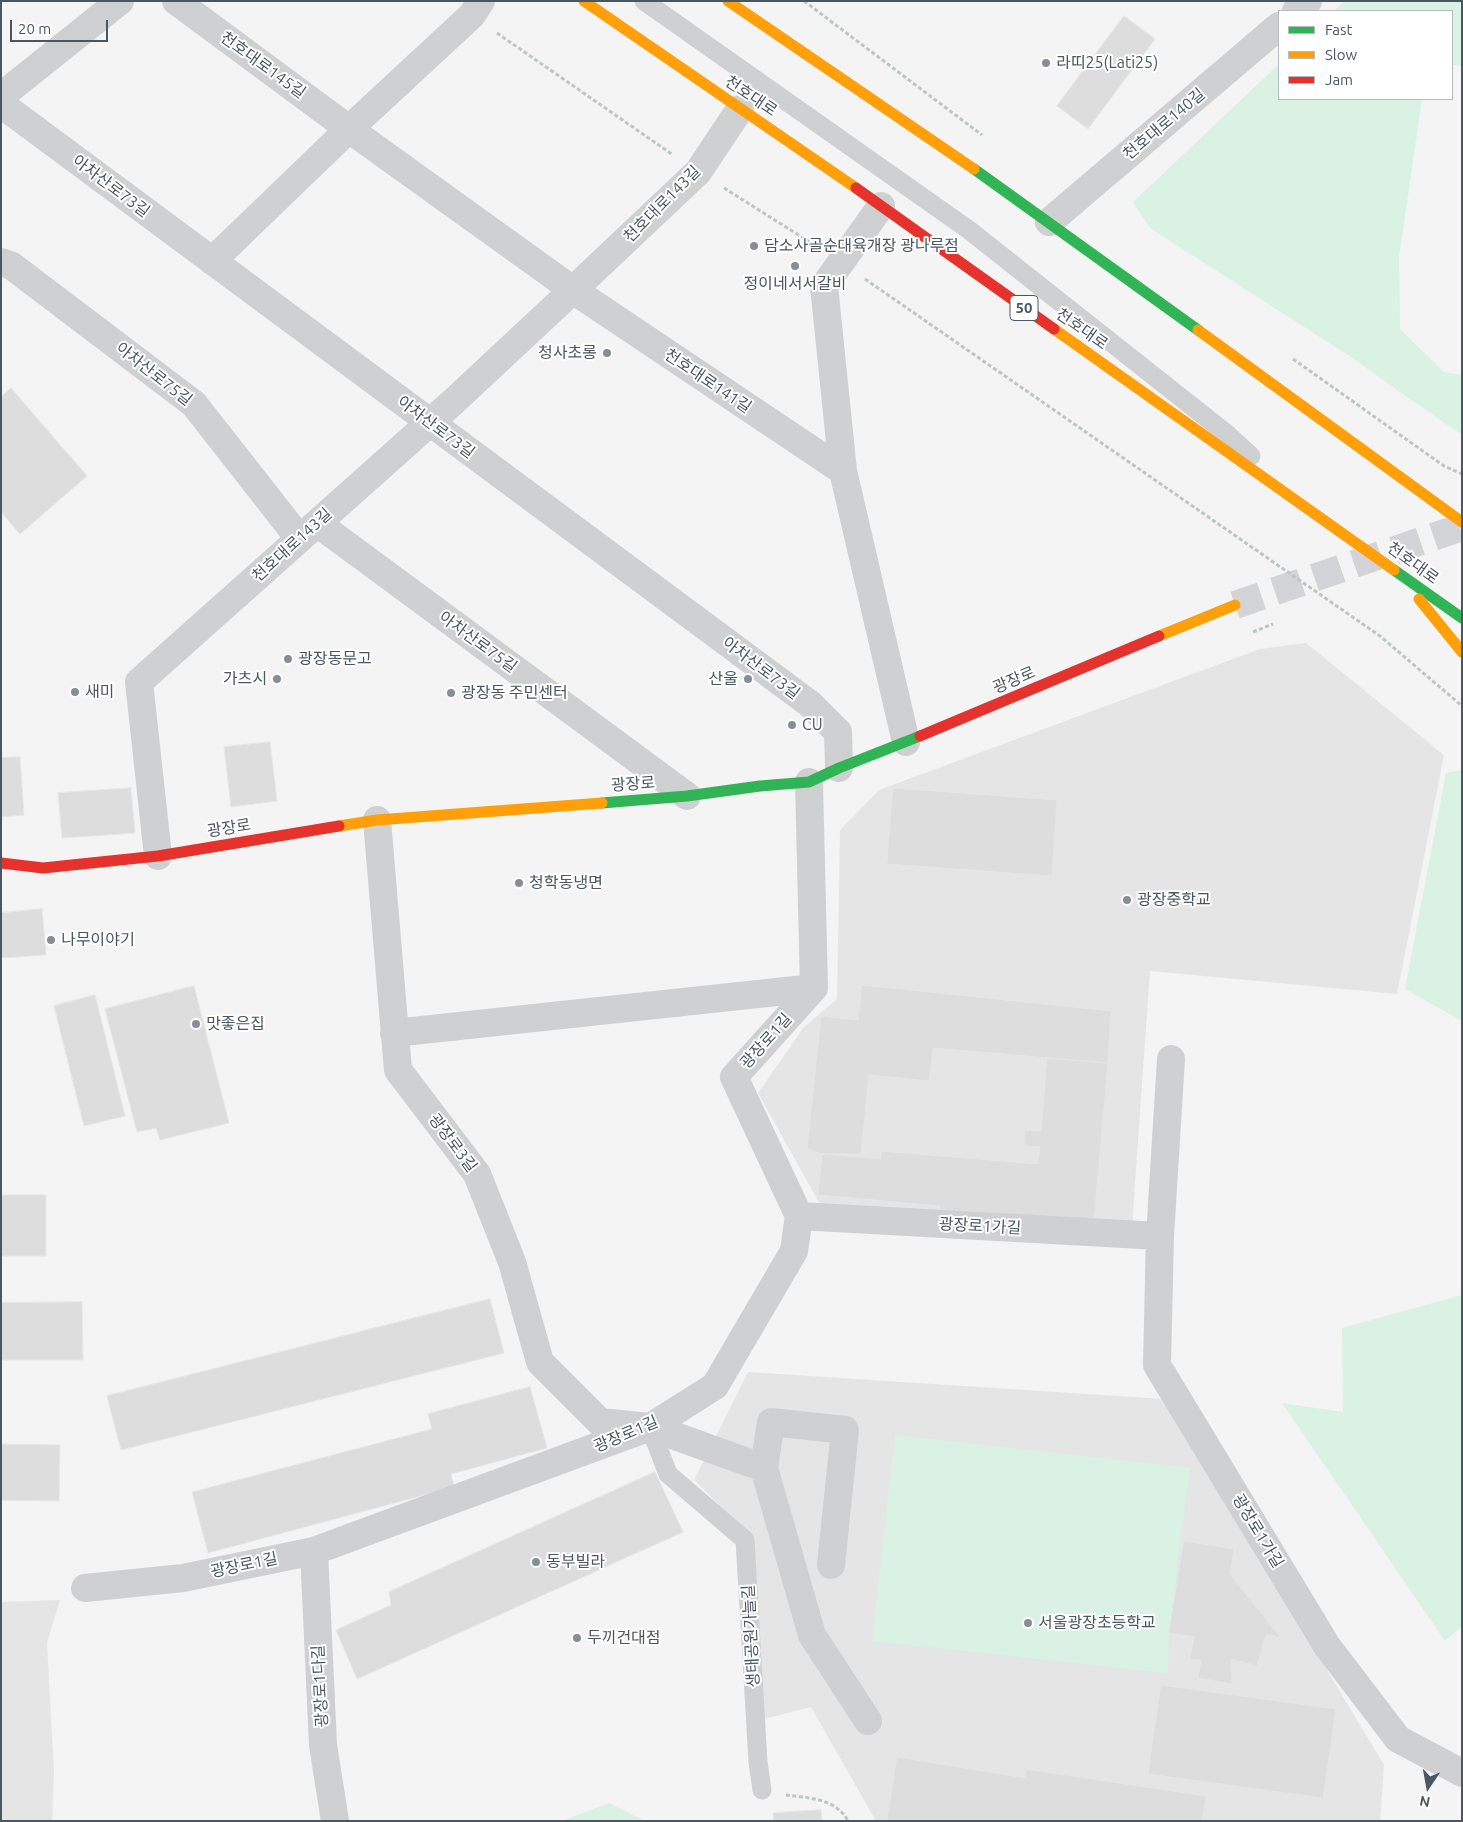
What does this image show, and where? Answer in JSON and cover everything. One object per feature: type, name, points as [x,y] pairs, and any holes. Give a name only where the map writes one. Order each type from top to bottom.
[{"type":"main road","name":"천호대로","points":[[584,1],[881,206],[1462,618]]},
{"type":"main road","points":[[728,1],[1049,222],[1462,522]]},
{"type":"main road","points":[[1437,504],[1462,515]]},
{"type":"main road","points":[[1398,572],[1462,652]]},
{"type":"main road","name":"광장로","points":[[1,863],[44,868],[158,856],[377,820],[687,796],[760,786],[809,782],[1234,605]]},
{"type":"street","points":[[1,96],[120,1]]},
{"type":"street","name":"천호대로145길","points":[[176,1],[349,129]]},
{"type":"street","points":[[1297,10],[1308,1]]},
{"type":"street","points":[[212,261],[476,8]]},
{"type":"street","name":"천호대로140길","points":[[1049,222],[1278,27]]},
{"type":"street","name":"아차산로73길","points":[[1,104],[810,704],[838,732],[839,768]]},
{"type":"street","name":"천호대로143길","points":[[158,856],[139,682],[430,422],[698,172],[740,109]]},
{"type":"street","points":[[349,129],[573,290]]},
{"type":"street","points":[[881,206],[824,286],[842,471],[906,742]]},
{"type":"street","name":"아차산로75길","points":[[1,262],[12,266],[194,404],[308,531],[687,796]]},
{"type":"street","name":"천호대로141길","points":[[573,290],[842,471]]},
{"type":"street","points":[[809,782],[814,988]]},
{"type":"street","name":"광장로3길","points":[[377,820],[398,1070],[477,1174],[512,1262],[540,1362],[600,1422],[650,1427],[764,1468]]},
{"type":"street","name":"광장로1길","points":[[394,1033],[814,988]]},
{"type":"street","name":"광장로1길","points":[[84,1588],[183,1578],[314,1551],[650,1427],[715,1386],[794,1250],[799,1216],[734,1077],[814,988]]},
{"type":"street","name":"광장로1가길","points":[[1171,1059],[1160,1236],[1158,1365],[1328,1646],[1398,1739],[1462,1773]]},
{"type":"street","name":"광장로1가길","points":[[799,1216],[1160,1236]]},
{"type":"street","points":[[831,1565],[845,1430],[771,1422],[764,1468],[812,1635],[868,1722]]},
{"type":"street","name":"광장로1다길","points":[[314,1551],[323,1745],[335,1821]]},
{"type":"lane","points":[[644,1],[969,230],[1228,434],[1318,516]]},
{"type":"lane","name":"생태공원가늘길","points":[[650,1427],[668,1474],[745,1540],[758,1762],[762,1790]]},
{"type":"path","points":[[476,8],[698,172],[840,262],[1380,636],[1462,706]]},
{"type":"path","points":[[762,1790],[825,1801],[845,1815],[848,1821]]},
{"type":"shaded area","name":"광장중학교","points":[[1306,643],[1444,755],[1397,994],[1150,971],[1132,1226],[821,1206],[758,1093],[804,1027],[837,999],[840,830],[879,790],[1260,649]]},
{"type":"shaded area","name":"서울광장초등학교","points":[[748,1372],[1164,1399],[1384,1765],[1380,1821],[876,1821],[811,1707],[764,1719],[753,1539],[694,1480]]},
{"type":"shaded area","points":[[60,1600],[47,1643],[54,1772],[52,1821],[1,1821],[1,1602]]},
{"type":"green space","points":[[1344,1],[1462,1],[1462,66],[1453,65],[1453,10],[1335,10]]},
{"type":"green space","points":[[1278,65],[1278,100],[1422,100],[1399,257],[1400,329],[1444,372],[1462,375],[1462,435],[1354,359],[1150,228],[1133,202]]},
{"type":"green space","points":[[1462,770],[1462,1021],[1405,989],[1446,773]]},
{"type":"green space","points":[[1462,1295],[1462,1626],[1445,1641],[1282,1403],[1343,1412],[1342,1328]]},
{"type":"green space","points":[[895,1435],[1190,1468],[1169,1633],[1168,1673],[872,1641]]},
{"type":"green space","points":[[609,1803],[646,1821],[562,1821]]},
{"type":"building","points":[[1124,16],[1155,39],[1088,129],[1057,106]]},
{"type":"building","points":[[11,388],[87,476],[20,534],[1,512],[1,397]]},
{"type":"building","points":[[270,742],[277,801],[231,807],[224,747]]},
{"type":"building","points":[[20,757],[24,815],[1,817],[1,758]]},
{"type":"building","points":[[131,788],[135,833],[62,838],[58,793]]},
{"type":"building","points":[[893,788],[1057,800],[1052,876],[887,864]]},
{"type":"building","points":[[42,909],[46,955],[1,958],[1,913]]},
{"type":"building","points":[[862,985],[1111,1011],[1108,1063],[933,1048],[929,1081],[869,1075],[861,1154],[822,1154],[807,1149],[821,1016],[858,1020]]},
{"type":"building","points":[[194,986],[229,1123],[160,1140],[156,1128],[137,1132],[105,1009]]},
{"type":"building","points":[[95,995],[125,1116],[84,1126],[54,1006]]},
{"type":"building","points":[[1047,1058],[1108,1063],[1094,1222],[966,1211],[965,1217],[940,1215],[940,1206],[818,1195],[822,1154],[881,1159],[881,1151],[1038,1164],[1040,1147],[1024,1146],[1025,1130],[1041,1131]]},
{"type":"building","points":[[1,1195],[46,1195],[46,1256],[1,1256]]},
{"type":"building","points":[[490,1299],[504,1353],[121,1450],[107,1396]]},
{"type":"building","points":[[82,1302],[83,1360],[1,1360],[1,1303]]},
{"type":"building","points":[[530,1387],[547,1448],[451,1474],[454,1487],[208,1553],[192,1492],[432,1429],[428,1414]]},
{"type":"building","points":[[1,1444],[60,1445],[59,1501],[1,1500]]},
{"type":"building","name":"동부빌라","points":[[655,1472],[683,1532],[357,1679],[336,1630],[391,1605],[389,1592]]},
{"type":"building","points":[[1184,1541],[1234,1549],[1230,1574],[1281,1638],[1266,1634],[1257,1666],[1231,1659],[1232,1684],[1198,1678],[1201,1660],[1190,1659],[1194,1637],[1169,1633]]},
{"type":"building","points":[[1161,1685],[1336,1709],[1323,1798],[1148,1774]]},
{"type":"building","points":[[897,1757],[1026,1778],[1025,1769],[1206,1796],[1202,1821],[887,1821]]},
{"type":"building","points":[[821,1810],[822,1821],[774,1821],[773,1813]]},
{"type":"tunnel","points":[[1235,605],[1462,527]]},
{"type":"traffic: fast","points":[[974,169],[1198,330]]},
{"type":"traffic: fast","points":[[1394,570],[1462,618]]},
{"type":"traffic: fast","points":[[602,803],[687,796],[760,786],[809,782],[920,736]]},
{"type":"traffic: slow","points":[[584,1],[856,188]]},
{"type":"traffic: slow","points":[[728,1],[974,169]]},
{"type":"traffic: slow","points":[[1054,329],[1394,570]]},
{"type":"traffic: slow","points":[[1198,330],[1462,522]]},
{"type":"traffic: slow","points":[[1419,599],[1462,652]]},
{"type":"traffic: slow","points":[[1159,636],[1235,605]]},
{"type":"traffic: slow","points":[[339,826],[377,820],[602,803]]},
{"type":"traffic: jam","points":[[856,188],[1054,329]]},
{"type":"traffic: jam","points":[[920,736],[1159,636]]},
{"type":"traffic: jam","points":[[1,863],[43,868],[158,856],[339,826]]},
{"type":"place","name":"라띠25(Lati25)","points":[[1046,63]]},
{"type":"place","name":"담소사골순대육개장 광나루점","points":[[754,246]]},
{"type":"place","name":"정이네서서갈비","points":[[795,266]]},
{"type":"place","name":"청사초롱","points":[[607,353]]},
{"type":"place","name":"광장동문고","points":[[288,659]]},
{"type":"place","name":"가츠시","points":[[277,679]]},
{"type":"place","name":"산울","points":[[748,679]]},
{"type":"place","name":"새미","points":[[75,692]]},
{"type":"place","name":"광장동 주민센터","points":[[451,693]]},
{"type":"place","name":"CU","points":[[792,725]]},
{"type":"place","name":"청학동냉면","points":[[519,883]]},
{"type":"place","name":"광장중학교","points":[[1127,900]]},
{"type":"place","name":"나무이야기","points":[[51,940]]},
{"type":"place","name":"맛좋은집","points":[[196,1024]]},
{"type":"place","name":"동부빌라","points":[[536,1562]]},
{"type":"place","name":"서울광장초등학교","points":[[1028,1623]]},
{"type":"place","name":"두끼건대점","points":[[577,1638]]}]
